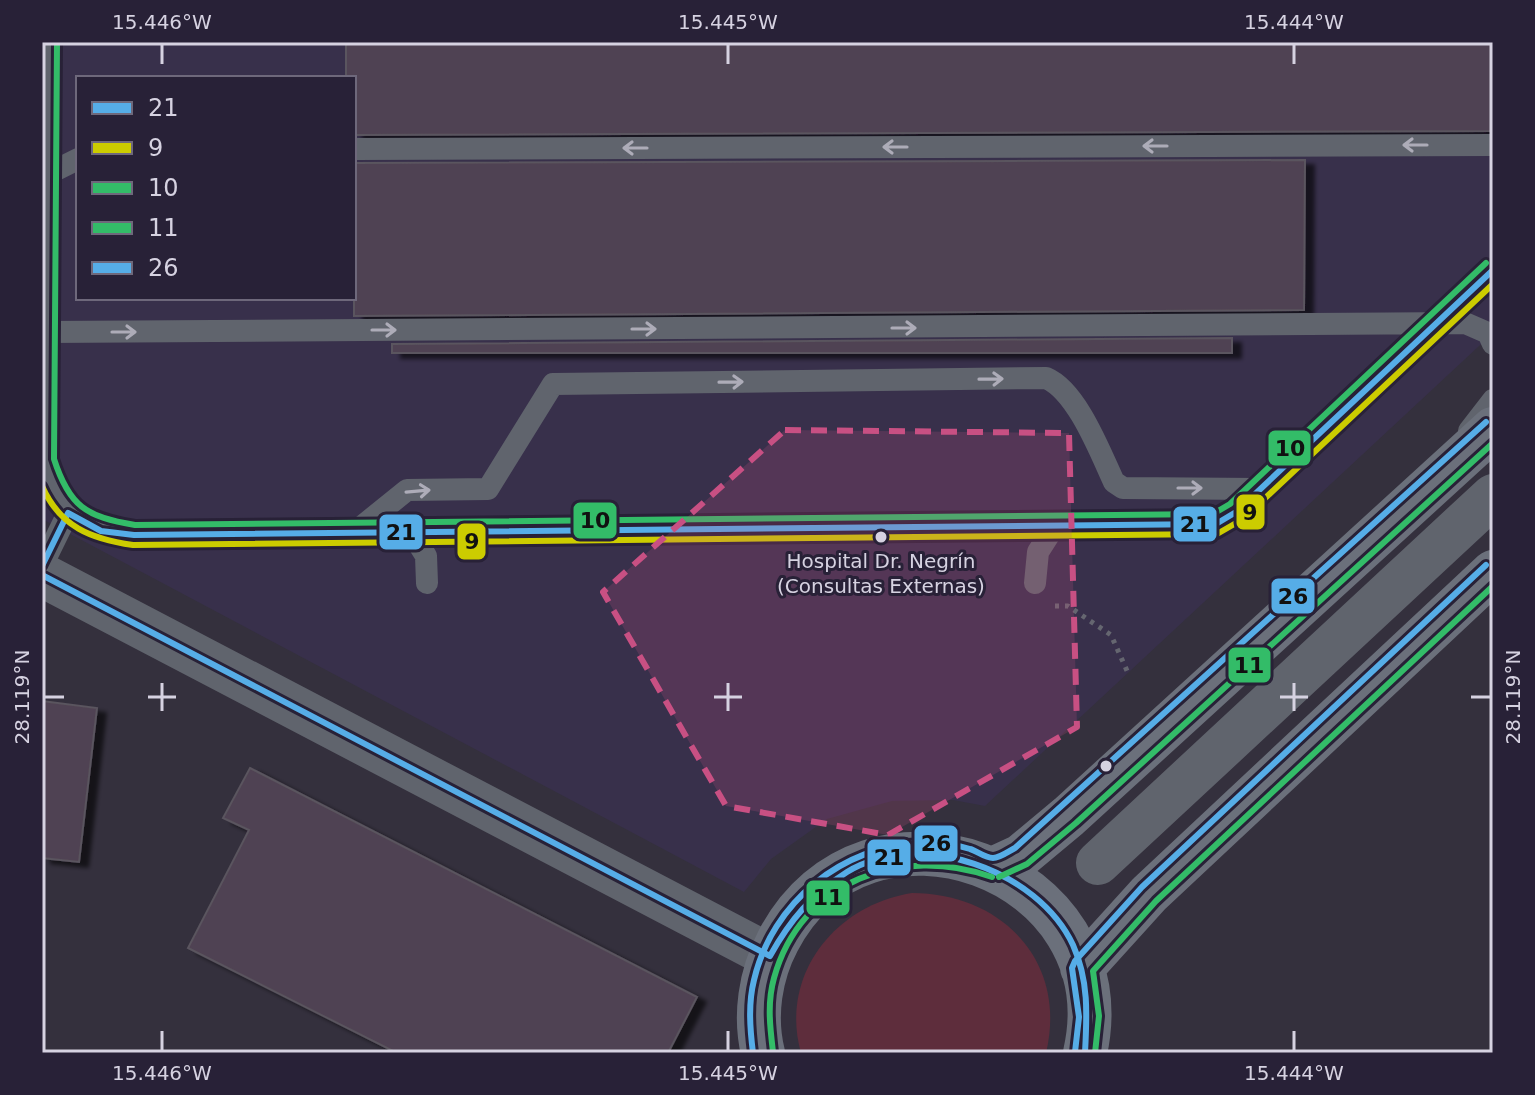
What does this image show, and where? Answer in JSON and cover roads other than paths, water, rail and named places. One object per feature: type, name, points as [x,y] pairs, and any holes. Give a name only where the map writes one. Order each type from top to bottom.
[{"type":"street","points":[[995,868],[1021,856],[1069,816],[1493,429]]},
{"type":"street","points":[[1098,863],[1493,496]]},
{"type":"street","points":[[1082,968],[1149,894],[1493,572]]},
{"type":"street","points":[[42,575],[770,956]]},
{"type":"street","points":[[763,1053],[759,1036],[760,996],[770,956],[802,906],[824,886],[863,865],[907,854],[937,853],[995,868],[1024,886],[1049,909],[1068,937],[1082,968],[1089,1017],[1085,1053]]},
{"type":"lane","points":[[47,42],[44,460],[51,487],[68,513],[101,531],[134,535],[1216,524],[1236,512],[1493,270]]},
{"type":"lane","points":[[356,149],[1493,145]]},
{"type":"lane","points":[[48,174],[76,160]]},
{"type":"lane","points":[[46,332],[1465,323],[1488,333],[1493,344]]},
{"type":"lane","points":[[355,532],[407,490],[488,489],[553,384],[1046,378],[1059,383],[1070,397],[1114,482],[1123,488],[1259,489]]},
{"type":"lane","points":[[1409,508],[1493,400]]},
{"type":"lane","points":[[42,566],[68,513]]},
{"type":"lane","points":[[1035,583],[1038,552],[1054,527]]},
{"type":"lane","points":[[411,532],[426,556],[427,583]]},
{"type":"place","name":"Hospital Dr. Negrín (Consultas Externas)","points":[[881,537]]}]
